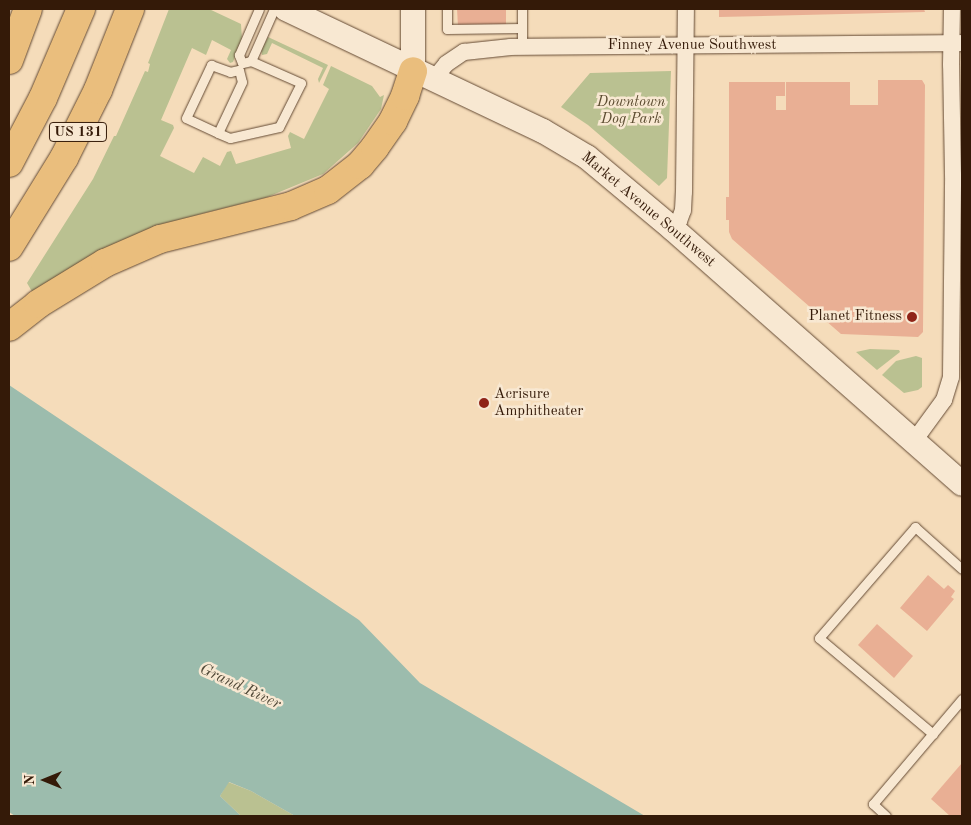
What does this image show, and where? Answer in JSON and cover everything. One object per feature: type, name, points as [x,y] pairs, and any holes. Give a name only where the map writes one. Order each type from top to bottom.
[{"type":"highway","points":[[9,60],[28,9]]},
{"type":"highway","name":"US 131","points":[[9,163],[43,98],[82,9]]},
{"type":"highway","name":"US 131","points":[[9,247],[64,158],[98,90],[130,9]]},
{"type":"highway","points":[[9,327],[38,304],[106,263],[160,240],[291,206],[328,190],[360,165],[423,75]]},
{"type":"main road","name":"Market Avenue Southwest","points":[[286,9],[568,145],[604,170],[962,484]]},
{"type":"main road","points":[[413,9],[423,75]]},
{"type":"street","points":[[673,229],[679,221],[683,210],[686,9]]},
{"type":"street","points":[[914,441],[944,400],[951,377],[958,175],[957,43],[952,9]]},
{"type":"street","name":"Finney Avenue Southwest","points":[[423,75],[446,64],[464,52],[522,47],[957,43]]},
{"type":"lane","points":[[218,133],[242,82],[240,63],[259,9]]},
{"type":"lane","points":[[252,61],[274,9]]},
{"type":"lane","points":[[447,9],[447,29],[522,28]]},
{"type":"lane","points":[[522,9],[522,47]]},
{"type":"lane","points":[[252,61],[301,83],[279,126],[230,138],[186,118],[211,65],[230,72],[240,63],[252,61]]},
{"type":"lane","points":[[933,734],[819,638],[915,527],[962,569]]},
{"type":"lane","points":[[886,816],[873,804],[962,699]]},
{"type":"green space","points":[[169,9],[209,9],[241,24],[242,39],[233,62],[230,63],[227,59],[231,50],[212,40],[206,55],[192,48],[161,120],[173,125],[174,128],[160,156],[194,173],[203,157],[220,166],[227,152],[231,151],[236,164],[291,148],[288,136],[290,132],[304,139],[329,89],[323,85],[331,66],[372,86],[380,97],[384,95],[381,109],[358,143],[323,174],[265,198],[201,214],[146,232],[34,295],[27,283],[93,179],[114,136],[116,136],[145,71],[148,72],[150,64],[148,63]]},
{"type":"green space","points":[[268,37],[328,65],[319,83],[318,79],[323,68],[272,43],[267,54],[262,55],[261,50]]},
{"type":"green space","name":"Downtown Dog Park","points":[[671,71],[667,178],[659,186],[588,125],[561,107],[590,73]]},
{"type":"green space","points":[[870,349],[899,350],[900,352],[877,370],[856,352]]},
{"type":"green space","points":[[916,356],[922,358],[922,387],[918,390],[904,393],[882,375],[896,361]]},
{"type":"green space","points":[[228,782],[251,791],[295,816],[241,816],[220,796]]},
{"type":"water","name":"Grand River","points":[[9,385],[359,620],[420,683],[645,816],[295,816],[251,791],[229,782],[220,796],[241,816],[15,816],[9,812]]},
{"type":"building","points":[[457,9],[506,9],[506,25],[458,26]]},
{"type":"building","points":[[719,9],[924,9],[925,12],[719,17]]},
{"type":"building","points":[[878,80],[922,80],[925,85],[923,332],[918,337],[841,334],[732,239],[729,232],[729,220],[726,220],[726,197],[729,197],[729,82],[785,82],[785,96],[776,96],[776,110],[786,110],[786,82],[850,82],[850,105],[878,105]]},
{"type":"building","points":[[928,575],[944,589],[948,585],[955,591],[951,597],[954,599],[927,631],[900,608]]},
{"type":"building","points":[[877,624],[913,656],[894,678],[858,645]]},
{"type":"building","points":[[962,763],[962,816],[950,816],[931,799]]},
{"type":"place","name":"Planet Fitness","points":[[912,317]]},
{"type":"place","name":"Acrisure Amphitheater","points":[[484,403]]}]
